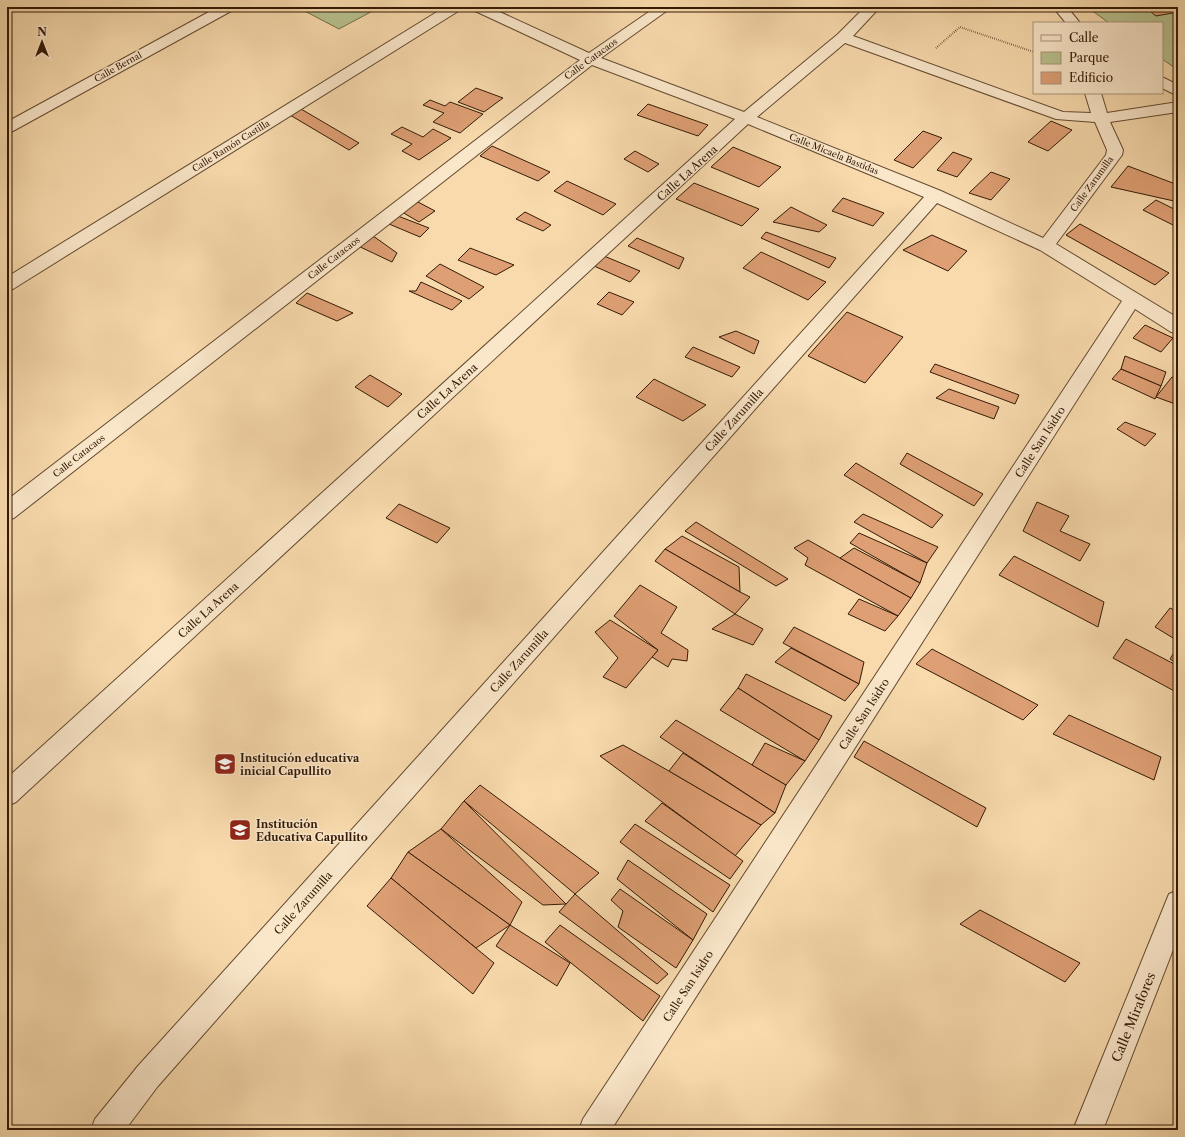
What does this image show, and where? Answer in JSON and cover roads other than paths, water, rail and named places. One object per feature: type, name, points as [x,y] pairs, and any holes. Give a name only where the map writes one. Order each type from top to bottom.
[{"type":"street","name":"Calle Bernal","points":[[7,128],[228,7]]},
{"type":"street","name":"Calle Ramón Castilla","points":[[7,285],[455,7]]},
{"type":"street","name":"Calle Micaela Bastidas","points":[[478,7],[590,59],[746,118],[935,196],[1046,246],[1178,327]]},
{"type":"street","name":"Calle Catacaos","points":[[7,512],[590,59],[665,7]]},
{"type":"street","name":"Calle La Arena","points":[[16,786],[746,118],[843,37],[873,7]]},
{"type":"street","points":[[1060,7],[1071,22]]},
{"type":"street","points":[[843,37],[1062,116],[1081,119],[1101,119],[1178,107]]},
{"type":"street","points":[[1163,82],[1178,90]]},
{"type":"street","name":"Calle Zarumilla","points":[[1046,246],[1114,155],[1115,150],[1101,119],[1093,94]]},
{"type":"street","name":"Calle Zarumilla","points":[[106,1130],[154,1070],[935,196]]},
{"type":"street","name":"Calle San Isidro","points":[[594,1130],[1133,298]]},
{"type":"street","name":"Calle Mirafores","points":[[1088,1130],[1178,904]]},
{"type":"place","name":"Institución educativa inicial Capullito","points":[[225,764]]},
{"type":"place","name":"Institución Educativa Capullito","points":[[240,830]]}]
